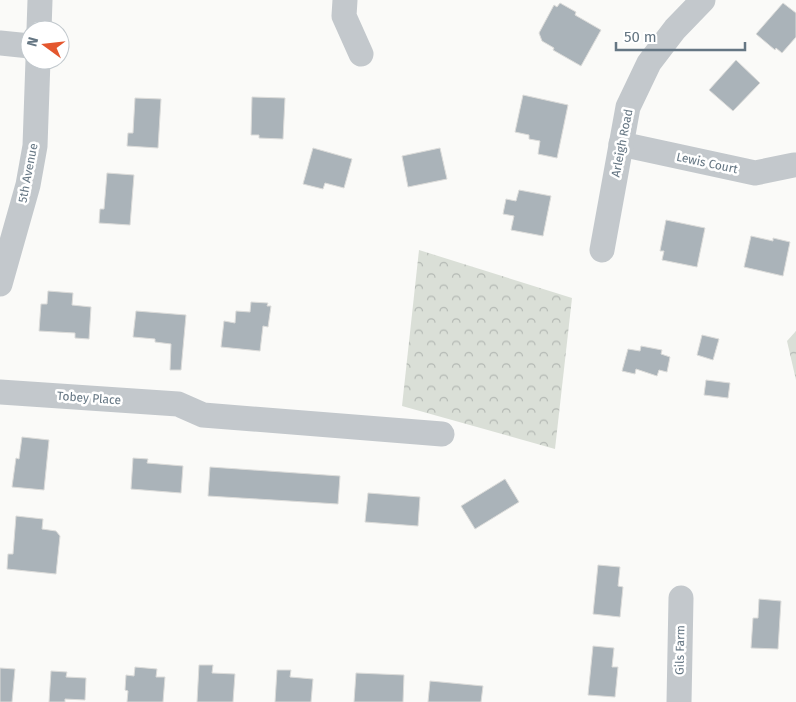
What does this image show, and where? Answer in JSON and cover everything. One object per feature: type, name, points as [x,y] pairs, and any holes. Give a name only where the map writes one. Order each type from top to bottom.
[{"type":"street","points":[[39,20],[40,0]]},
{"type":"street","points":[[345,0],[344,16],[361,54]]},
{"type":"street","name":"Arleigh Road","points":[[602,250],[628,107],[649,63],[675,29],[703,0]]},
{"type":"street","points":[[0,43],[20,45]]},
{"type":"street","name":"5th Avenue","points":[[0,284],[28,185],[34,146],[38,70]]},
{"type":"street","name":"Lewis Court","points":[[621,144],[755,173],[794,165]]},
{"type":"street","name":"Tobey Place","points":[[0,392],[178,404],[203,415],[442,434]]},
{"type":"street","name":"Gils Farm","points":[[679,702],[681,598]]},
{"type":"green space","points":[[419,250],[572,298],[555,449],[402,406]]},
{"type":"green space","points":[[796,331],[796,380],[787,341]]},
{"type":"building","points":[[560,3],[576,12],[575,15],[601,30],[581,66],[553,50],[554,48],[542,41],[539,33],[554,5],[557,7]]},
{"type":"building","points":[[783,3],[796,13],[796,37],[782,53],[776,48],[775,50],[756,34]]},
{"type":"building","points":[[736,60],[760,83],[733,111],[709,90]]},
{"type":"building","points":[[523,95],[568,105],[557,158],[538,154],[540,141],[529,139],[529,135],[515,132]]},
{"type":"building","points":[[252,97],[285,98],[283,139],[259,138],[259,135],[251,135]]},
{"type":"building","points":[[135,98],[161,99],[158,148],[127,146],[128,133],[133,133]]},
{"type":"building","points":[[313,148],[352,159],[344,188],[325,183],[323,189],[303,184]]},
{"type":"building","points":[[440,148],[447,179],[408,187],[402,156]]},
{"type":"building","points":[[107,173],[134,175],[130,225],[99,223],[100,209],[104,209]]},
{"type":"building","points":[[519,190],[551,196],[543,236],[511,230],[514,216],[503,214],[506,199],[516,201]]},
{"type":"building","points":[[666,220],[705,228],[697,267],[662,260],[664,251],[660,251]]},
{"type":"building","points":[[751,236],[773,241],[773,238],[790,242],[783,276],[744,267]]},
{"type":"building","points":[[48,291],[73,293],[72,305],[91,307],[89,339],[75,338],[75,333],[39,331],[41,304],[47,304]]},
{"type":"building","points":[[251,302],[268,303],[267,306],[271,306],[268,327],[263,326],[260,351],[221,347],[224,321],[235,323],[236,311],[250,312]]},
{"type":"building","points":[[136,311],[186,315],[181,370],[170,370],[171,344],[155,342],[155,339],[133,337]]},
{"type":"building","points":[[702,335],[719,339],[713,360],[697,355]]},
{"type":"building","points":[[641,346],[662,350],[661,354],[670,357],[667,372],[659,370],[657,376],[636,369],[635,374],[622,371],[628,349],[640,351]]},
{"type":"building","points":[[706,380],[730,383],[728,398],[704,395]]},
{"type":"building","points":[[22,437],[49,440],[44,490],[12,487],[16,458],[19,459]]},
{"type":"building","points":[[133,458],[148,459],[147,463],[183,466],[181,493],[131,489]]},
{"type":"building","points":[[210,467],[340,476],[338,504],[208,496]]},
{"type":"building","points":[[505,479],[519,502],[475,529],[461,506]]},
{"type":"building","points":[[368,493],[420,497],[418,526],[365,522]]},
{"type":"building","points":[[16,516],[43,519],[42,529],[56,531],[60,536],[56,574],[7,569],[8,554],[13,554]]},
{"type":"building","points":[[598,565],[620,567],[618,586],[623,587],[620,617],[593,614]]},
{"type":"building","points":[[759,599],[781,601],[778,649],[751,648],[753,618],[758,618]]},
{"type":"building","points":[[593,646],[614,648],[612,667],[618,667],[615,697],[588,695]]},
{"type":"building","points":[[199,665],[213,665],[212,673],[235,674],[233,702],[197,702]]},
{"type":"building","points":[[135,667],[157,669],[156,677],[165,677],[163,702],[127,702],[128,691],[125,690],[126,675],[134,676]]},
{"type":"building","points":[[0,668],[15,669],[12,702],[0,702]]},
{"type":"building","points":[[277,670],[291,670],[290,677],[313,679],[311,702],[275,702]]},
{"type":"building","points":[[51,671],[67,672],[66,677],[86,678],[85,700],[65,699],[65,702],[49,702]]},
{"type":"building","points":[[356,673],[404,675],[403,702],[354,702]]},
{"type":"building","points":[[430,681],[483,686],[481,702],[428,702]]}]
